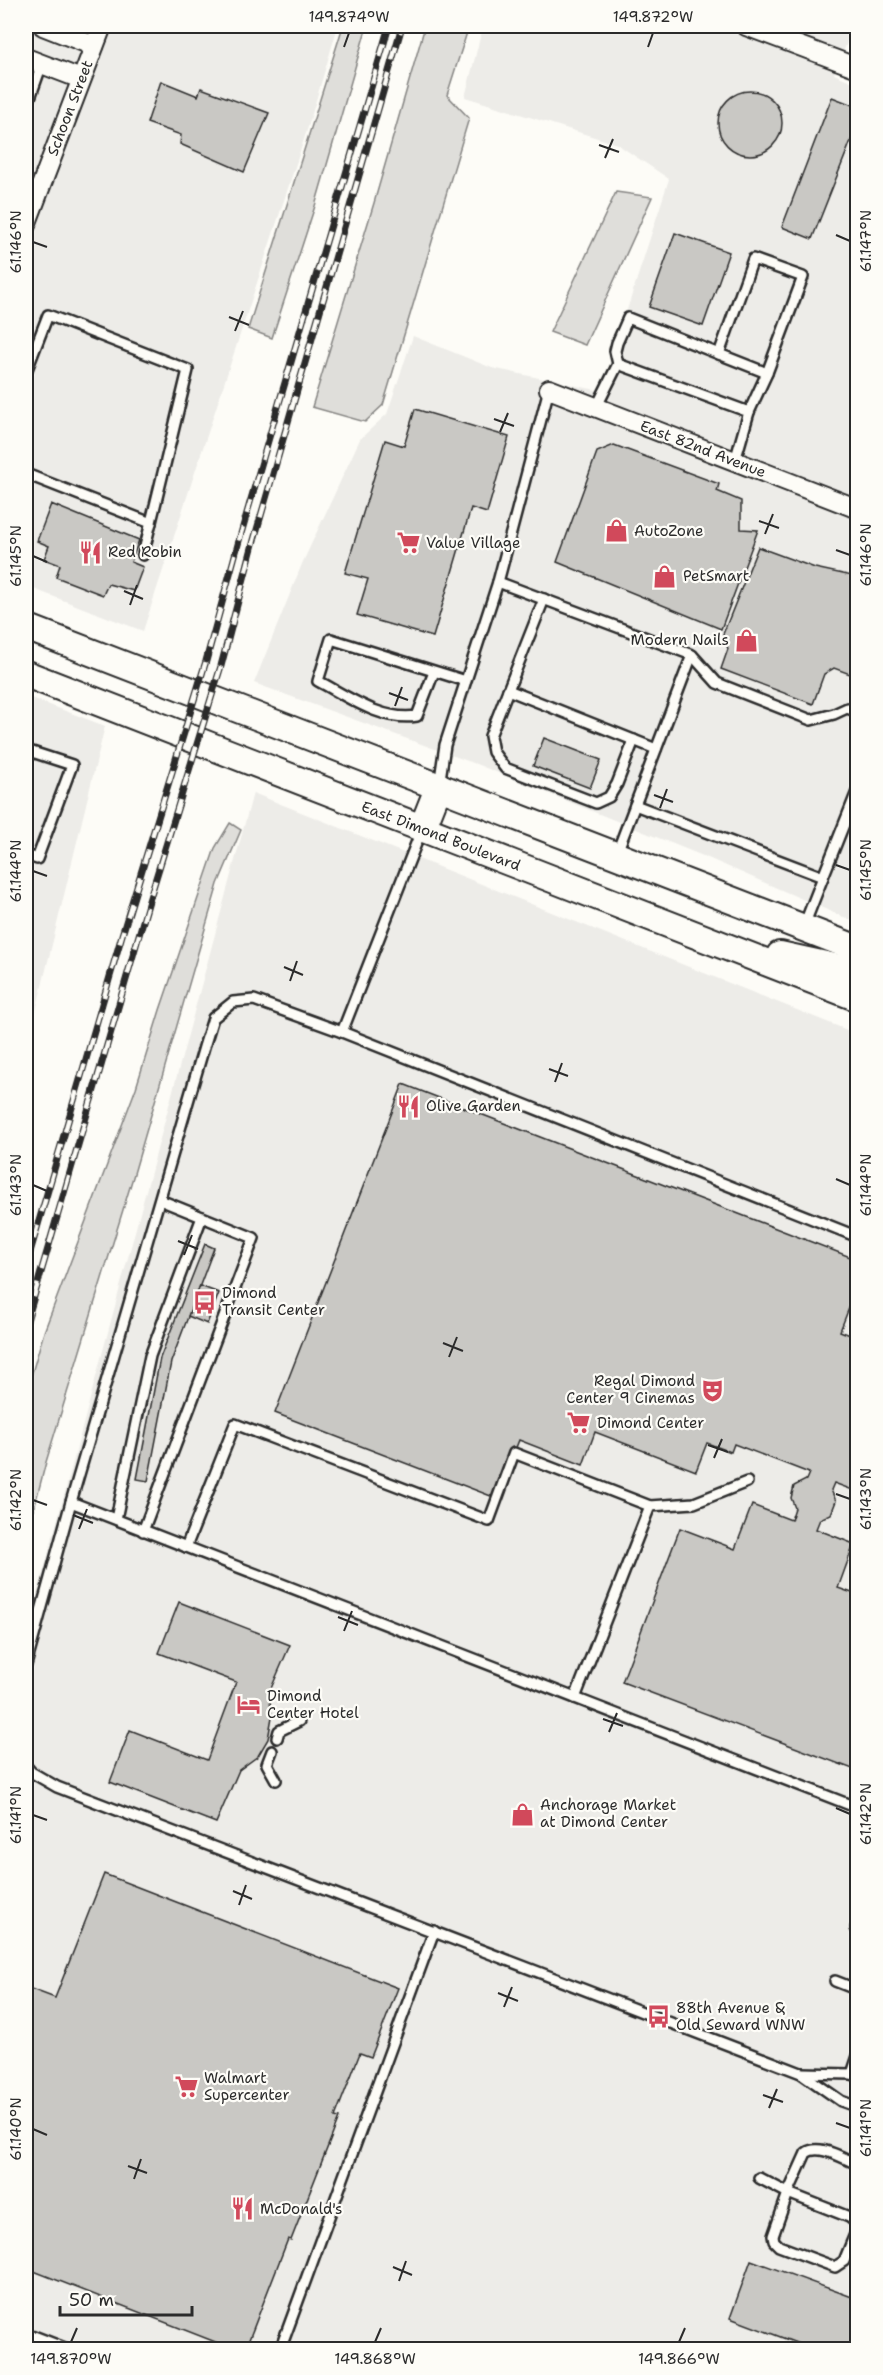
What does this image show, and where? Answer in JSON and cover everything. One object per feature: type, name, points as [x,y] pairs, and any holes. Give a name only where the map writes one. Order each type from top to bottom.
[{"type":"main road","points":[[26,627],[858,950]]},
{"type":"main road","name":"East Dimond Boulevard","points":[[26,674],[858,998]]},
{"type":"main road","points":[[422,829],[439,786]]},
{"type":"main road","points":[[732,949],[788,956],[858,975]]},
{"type":"street","points":[[43,26],[94,46]]},
{"type":"street","name":"Schoon Street","points":[[27,215],[102,26]]},
{"type":"street","points":[[746,26],[858,68]]},
{"type":"street","points":[[34,61],[81,79]]},
{"type":"street","name":"East 82nd Avenue","points":[[549,389],[858,509]]},
{"type":"lane","points":[[26,109],[34,61]]},
{"type":"lane","points":[[719,354],[753,259],[803,277],[750,412],[735,461]]},
{"type":"lane","points":[[26,372],[48,315],[188,370],[143,555]]},
{"type":"lane","points":[[596,408],[618,364],[615,351],[628,318],[767,373]]},
{"type":"lane","points":[[618,364],[750,412]]},
{"type":"lane","points":[[439,786],[445,745],[498,582],[549,389]]},
{"type":"lane","points":[[26,474],[151,523]]},
{"type":"lane","points":[[498,582],[692,655],[717,684],[812,720],[848,708],[858,712]]},
{"type":"lane","points":[[544,600],[490,736],[493,752],[505,768],[596,803],[609,797],[617,784],[634,740]]},
{"type":"lane","points":[[434,672],[417,716],[406,718],[395,717],[369,708],[318,681],[331,639],[466,681]]},
{"type":"lane","points":[[616,855],[692,655]]},
{"type":"lane","points":[[508,690],[656,749]]},
{"type":"lane","points":[[26,750],[72,765],[38,859],[26,855]]},
{"type":"lane","points":[[803,928],[858,789]]},
{"type":"lane","points":[[635,805],[823,877]]},
{"type":"lane","points":[[342,1032],[422,829]]},
{"type":"lane","points":[[26,1665],[70,1502],[213,1018],[233,1002],[254,999],[342,1032],[858,1237]]},
{"type":"lane","points":[[143,1531],[254,1238],[160,1200]]},
{"type":"lane","points":[[116,1519],[150,1356],[202,1217]]},
{"type":"lane","points":[[186,1547],[235,1424],[489,1521],[514,1453],[650,1506],[694,1503],[747,1482]]},
{"type":"lane","points":[[70,1502],[858,1808]]},
{"type":"lane","points":[[575,1698],[650,1506]]},
{"type":"lane","points":[[277,1738],[279,1731],[299,1721]]},
{"type":"lane","points":[[272,1751],[267,1764],[276,1780]]},
{"type":"lane","points":[[26,1766],[31,1772],[57,1787],[801,2073],[841,2101],[858,2107]]},
{"type":"lane","points":[[280,2349],[434,1931]]},
{"type":"lane","points":[[835,1981],[858,1990]]},
{"type":"lane","points":[[801,2073],[855,2075],[858,2056]]},
{"type":"lane","points":[[759,2178],[788,2193],[849,2217],[858,2225],[844,2261],[839,2267],[779,2246],[772,2236],[788,2193],[806,2153],[812,2149],[819,2149],[858,2164]]},
{"type":"lane","points":[[26,2333],[70,2349]]},
{"type":"shaded area","points":[[26,26],[338,26],[309,124],[143,631],[26,586]]},
{"type":"shaded area","points":[[343,26],[367,26],[315,206],[272,338],[248,329]]},
{"type":"shaded area","points":[[425,26],[469,26],[447,95],[469,118],[383,405],[365,422],[312,407]]},
{"type":"shaded area","points":[[483,26],[854,26],[834,74],[858,84],[857,923],[708,858],[476,764],[254,683],[302,564],[360,439],[387,414],[413,336],[492,368],[601,391],[669,179],[617,144],[465,97]]},
{"type":"shaded area","points":[[616,192],[652,197],[585,345],[550,332]]},
{"type":"shaded area","points":[[26,696],[105,726],[26,1052]]},
{"type":"shaded area","name":"Dimond Center","points":[[253,793],[857,1034],[857,2349],[26,2350],[26,1637]]},
{"type":"shaded area","points":[[230,823],[241,830],[218,884],[133,1177],[46,1462],[26,1539],[26,1393],[44,1332],[136,1088],[215,848]]},
{"type":"building","points":[[161,81],[198,96],[201,88],[269,113],[244,172],[180,144],[181,135],[147,123]]},
{"type":"building","points":[[750,91],[768,97],[776,105],[782,123],[776,141],[768,149],[750,155],[732,149],[724,141],[718,123],[724,105],[732,97]]},
{"type":"building","points":[[832,97],[858,107],[858,123],[812,239],[782,227]]},
{"type":"building","points":[[675,233],[729,252],[703,326],[649,307]]},
{"type":"building","name":"Value Village","points":[[415,409],[509,437],[487,513],[471,508],[433,637],[357,615],[368,579],[345,573],[385,440],[404,446]]},
{"type":"building","points":[[614,445],[719,484],[717,491],[741,501],[741,529],[758,530],[721,629],[557,562],[597,452]]},
{"type":"building","name":"Red Robin","points":[[51,504],[139,540],[131,562],[143,567],[134,591],[108,584],[103,595],[56,577],[60,565],[44,559],[49,546],[37,541]]},
{"type":"building","points":[[758,547],[815,568],[852,576],[858,563],[858,677],[834,668],[824,674],[813,704],[721,669],[728,649],[723,634]]},
{"type":"building","points":[[544,738],[601,760],[590,788],[533,766]]},
{"type":"building","name":"Dimond Center","points":[[403,1084],[858,1260],[858,1285],[840,1331],[858,1338],[858,1492],[834,1483],[831,1490],[836,1501],[831,1514],[820,1519],[816,1529],[854,1544],[838,1588],[858,1595],[858,1771],[622,1682],[680,1528],[735,1549],[752,1505],[791,1520],[795,1508],[791,1498],[794,1486],[806,1480],[809,1473],[734,1444],[731,1452],[707,1443],[696,1471],[595,1432],[583,1465],[519,1440],[496,1498],[275,1413]]},
{"type":"building","points":[[205,1244],[214,1248],[171,1362],[148,1481],[137,1479],[160,1358]]},
{"type":"building","points":[[200,1286],[219,1293],[207,1324],[188,1316]]},
{"type":"building","name":"Dimond Center Hotel","points":[[179,1602],[290,1645],[269,1693],[272,1717],[268,1739],[258,1756],[239,1770],[216,1823],[110,1782],[130,1730],[207,1760],[236,1682],[159,1653]]},
{"type":"building","name":"Walmart Supercenter","points":[[104,1874],[398,1988],[371,2057],[360,2053],[335,2117],[339,2118],[291,2240],[288,2239],[245,2350],[236,2350],[26,2268],[26,1987],[55,1998]]},
{"type":"building","points":[[751,2260],[852,2297],[858,2281],[858,2350],[815,2350],[730,2318]]},
{"type":"railway","points":[[26,1266],[122,935],[206,661],[389,26]]},
{"type":"railway","points":[[26,1324],[148,904],[221,666],[254,540],[402,26]]},
{"type":"place","name":"AutoZone","points":[[616,531]]},
{"type":"place","name":"Value Village","points":[[408,543]]},
{"type":"place","name":"Red Robin","points":[[90,552]]},
{"type":"place","name":"PetSmart","points":[[665,576]]},
{"type":"place","name":"Modern Nails","points":[[747,640]]},
{"type":"place","name":"Olive Garden","points":[[408,1106]]},
{"type":"place","name":"Dimond Transit Center","points":[[204,1302]]},
{"type":"place","name":"Regal Dimond Center 9 Cinemas","points":[[713,1390]]},
{"type":"place","name":"Dimond Center","points":[[579,1423]]},
{"type":"place","name":"Dimond Center Hotel","points":[[249,1705]]},
{"type":"place","name":"Anchorage Market at Dimond Center","points":[[522,1814]]},
{"type":"place","name":"88th Avenue & Old Seward WNW","points":[[658,2017]]},
{"type":"place","name":"Walmart Supercenter","points":[[186,2087]]},
{"type":"place","name":"McDonald's","points":[[242,2209]]}]
